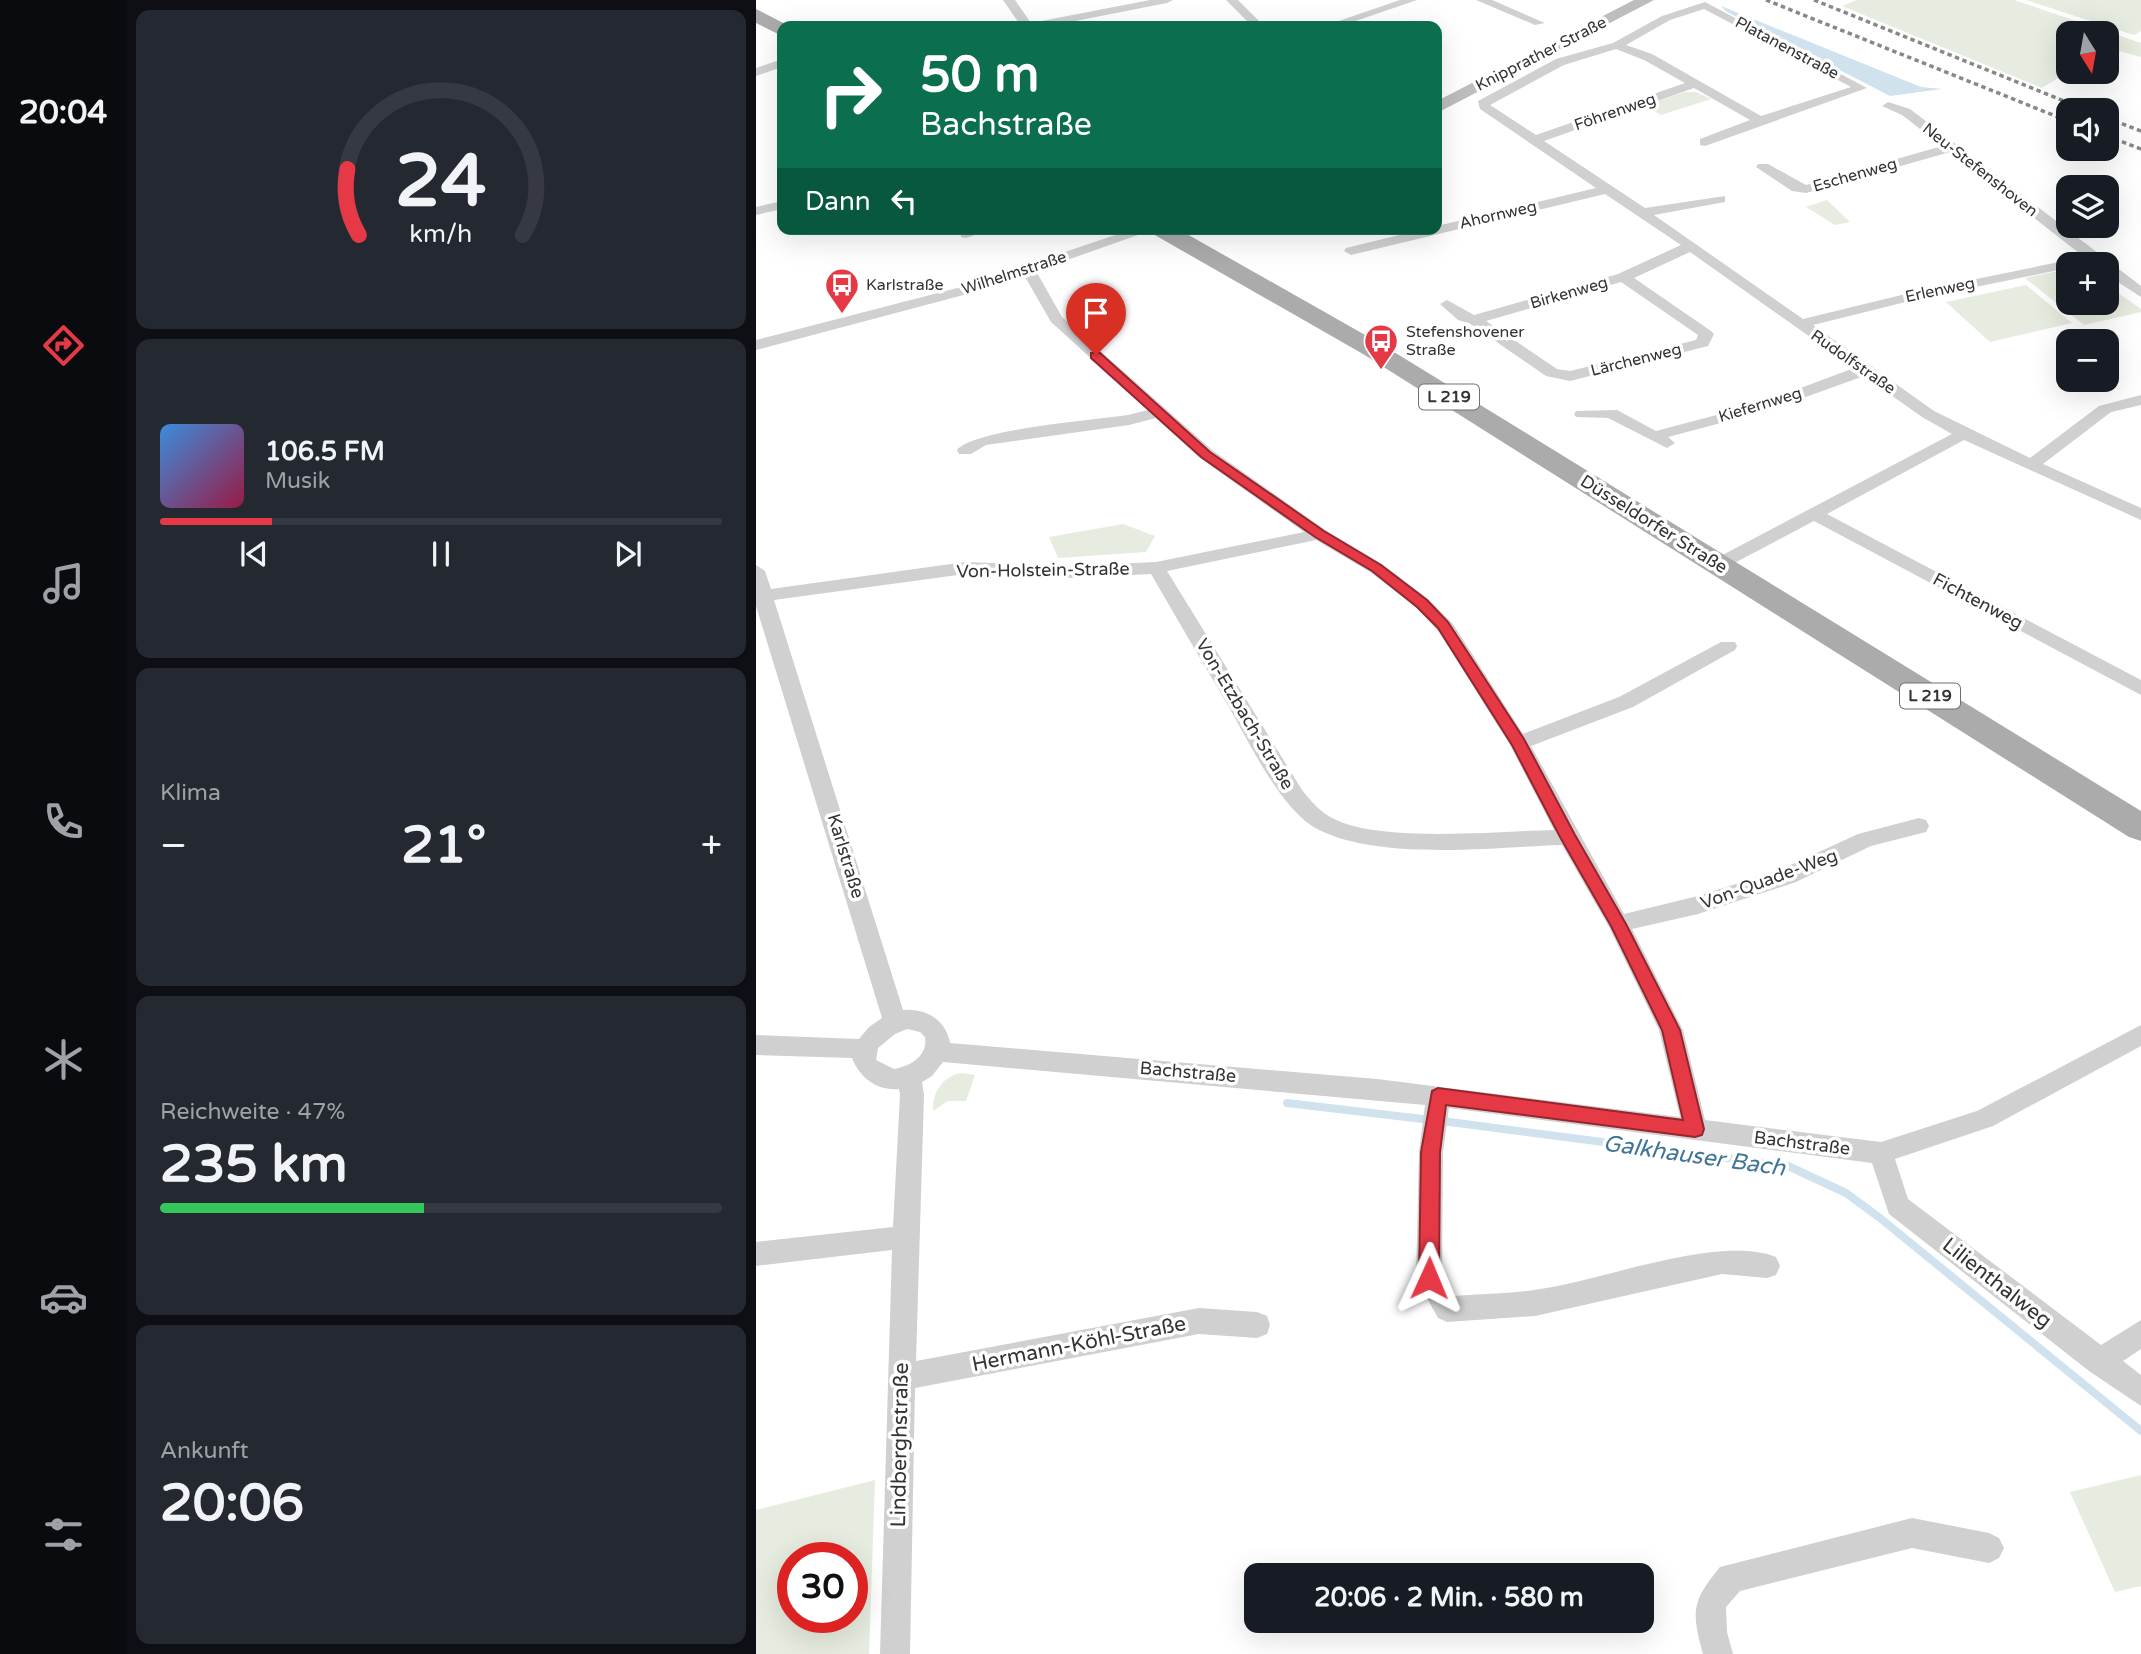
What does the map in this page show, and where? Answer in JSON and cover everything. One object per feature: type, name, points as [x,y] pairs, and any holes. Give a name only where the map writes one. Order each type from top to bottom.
[{"type":"main road","name":"Knipprather Straße","points":[[1442,105],[1646,0]]},
{"type":"main road","points":[[756,15],[777,27]]},
{"type":"main road","name":"Düsseldorfer Straße","points":[[1172,235],[1372,349],[2141,828]]},
{"type":"street","points":[[1009,0],[1024,21]]},
{"type":"street","points":[[1060,21],[1167,0]]},
{"type":"street","points":[[1232,0],[1253,21]]},
{"type":"street","points":[[1346,21],[1411,0]]},
{"type":"street","points":[[1482,0],[1539,23]]},
{"type":"street","name":"Platanenstraße","points":[[1585,176],[1484,106],[1484,101],[1560,62],[1618,45],[1666,18],[1707,3],[1861,88],[1760,121]]},
{"type":"street","name":"Föhrenweg","points":[[1618,45],[1648,57],[1760,121]]},
{"type":"street","points":[[756,72],[777,66]]},
{"type":"street","name":"Föhrenweg","points":[[1534,140],[1695,84]]},
{"type":"street","name":"Neu-Stefenshoven","points":[[1888,106],[1906,112],[2086,252]]},
{"type":"street","points":[[1706,142],[1760,121]]},
{"type":"street","name":"Eschenweg","points":[[1763,167],[1797,188],[1806,189],[1951,148]]},
{"type":"street","name":"Rudolfstraße","points":[[1585,176],[1690,246],[1928,414],[1964,434],[2141,515]]},
{"type":"street","name":"Ahornweg","points":[[1442,229],[1605,190]]},
{"type":"street","points":[[1642,213],[1720,199]]},
{"type":"street","points":[[756,211],[777,206]]},
{"type":"street","name":"Wilhelmstraße","points":[[756,345],[966,289],[1130,235]]},
{"type":"street","name":"Ahornweg","points":[[1351,251],[1418,235]]},
{"type":"street","name":"Birkenweg","points":[[1474,320],[1623,277],[1690,246]]},
{"type":"street","name":"Erlenweg","points":[[1800,324],[1922,294],[2056,266]]},
{"type":"street","points":[[1028,269],[1056,319],[1206,454],[1319,534],[1376,568],[1422,603],[1446,628],[1519,743],[1568,837],[1618,924],[1671,1030],[1695,1129]]},
{"type":"street","name":"Lärchenweg","points":[[1474,320],[1552,373],[1570,376],[1703,344],[1706,334],[1623,277]]},
{"type":"street","points":[[2119,277],[2141,293]]},
{"type":"street","points":[[1447,304],[1463,317],[1474,320]]},
{"type":"street","name":"Kiefernweg","points":[[1582,414],[1611,413],[1661,440],[1764,407],[1864,370]]},
{"type":"street","points":[[2032,464],[2105,409],[2141,400]]},
{"type":"street","points":[[965,450],[982,441],[1129,420],[1158,412]]},
{"type":"street","points":[[1719,564],[1964,434]]},
{"type":"street","name":"Fichtenweg","points":[[1815,514],[2141,688]]},
{"type":"street","name":"Von-Holstein-Straße","points":[[760,598],[965,568],[1072,572],[1156,568],[1319,534]]},
{"type":"street","name":"Von-Etzbach-Straße","points":[[1156,568],[1279,774],[1293,794],[1326,824],[1353,834],[1408,840],[1568,837]]},
{"type":"street","name":"Karlstraße","points":[[756,571],[760,598],[895,1021]]},
{"type":"street","points":[[1519,743],[1626,702],[1728,646]]},
{"type":"street","name":"Von-Quade-Weg","points":[[1618,924],[1698,905],[1788,876],[1865,840],[1919,826]]},
{"type":"street","points":[[919,1020],[930,1024],[939,1041],[937,1052],[922,1070],[895,1079],[882,1077],[871,1071],[866,1062],[865,1049],[881,1029],[895,1021],[919,1020]]},
{"type":"street","name":"Bachstraße","points":[[937,1052],[1146,1068],[1438,1096],[1881,1153],[1984,1119],[2141,1035]]},
{"type":"street","points":[[756,1045],[865,1049]]},
{"type":"street","name":"Lindberghstraße","points":[[895,1654],[905,1237],[912,1095],[909,1076]]},
{"type":"street","points":[[1438,1096],[1431,1152],[1429,1278],[1447,1309],[1535,1303],[1722,1262],[1766,1266]]},
{"type":"street","name":"Lilienthalweg","points":[[1881,1153],[1898,1206],[2141,1392]]},
{"type":"street","points":[[756,1254],[905,1237]]},
{"type":"street","name":"Hermann-Köhl-Straße","points":[[901,1377],[1199,1321],[1257,1325]]},
{"type":"street","points":[[2099,1362],[2141,1333]]},
{"type":"street","points":[[1718,1654],[1712,1632],[1712,1602],[1731,1578],[1912,1533],[1989,1548]]},
{"type":"shaded area","points":[[1857,0],[2014,0],[2076,21],[2056,21],[2056,79],[2042,88],[1842,6]]},
{"type":"shaded area","points":[[2026,0],[2141,0],[2141,31],[2134,35],[2119,30],[2119,21],[2091,21]]},
{"type":"shaded area","points":[[2119,36],[2141,43],[2141,57],[2119,51]]},
{"type":"shaded area","points":[[1685,92],[1696,92],[1711,99],[1661,115],[1644,105]]},
{"type":"shaded area","points":[[1827,200],[1850,222],[1835,225],[1806,207]]},
{"type":"shaded area","points":[[2056,272],[2056,303],[2025,278]]},
{"type":"shaded area","points":[[2026,285],[2056,310],[2056,315],[2062,315],[2072,323],[1990,342],[1946,302]]},
{"type":"shaded area","points":[[2119,293],[2141,309],[2141,312],[2084,325],[2071,315],[2119,315]]},
{"type":"shaded area","points":[[1123,524],[1155,536],[1146,552],[1058,558],[1049,537]]},
{"type":"shaded area","points":[[961,1073],[975,1075],[966,1101],[948,1101],[933,1111],[934,1098],[940,1086]]},
{"type":"shaded area","points":[[2141,1475],[2141,1586],[2115,1592],[2070,1492]]},
{"type":"shaded area","points":[[875,1480],[869,1654],[756,1654],[756,1510]]},
{"type":"water","points":[[1721,6],[1921,87],[1942,89],[1890,96],[1727,12]]},
{"type":"waterway","name":"Galkhauser Bach","points":[[1287,1103],[1431,1120]]},
{"type":"waterway","name":"Galkhauser Bach","points":[[1442,1121],[1788,1166],[1846,1193],[1880,1218],[2141,1431]]},
{"type":"railway","points":[[1766,0],[2056,116]]},
{"type":"railway","points":[[1814,0],[2056,98]]},
{"type":"railway","points":[[2119,123],[2141,131]]},
{"type":"railway","points":[[2119,141],[2141,149]]},
{"type":"place","name":"Karlstraße","points":[[842,315]]},
{"type":"place","name":"Stefenshovener Straße","points":[[1381,371]]},
{"type":"route","points":[[1096,355],[1206,454],[1319,534],[1376,568],[1422,603],[1443,625],[1519,743],[1568,837],[1618,924],[1671,1030],[1695,1129],[1438,1096],[1431,1152],[1429,1278]]}]
